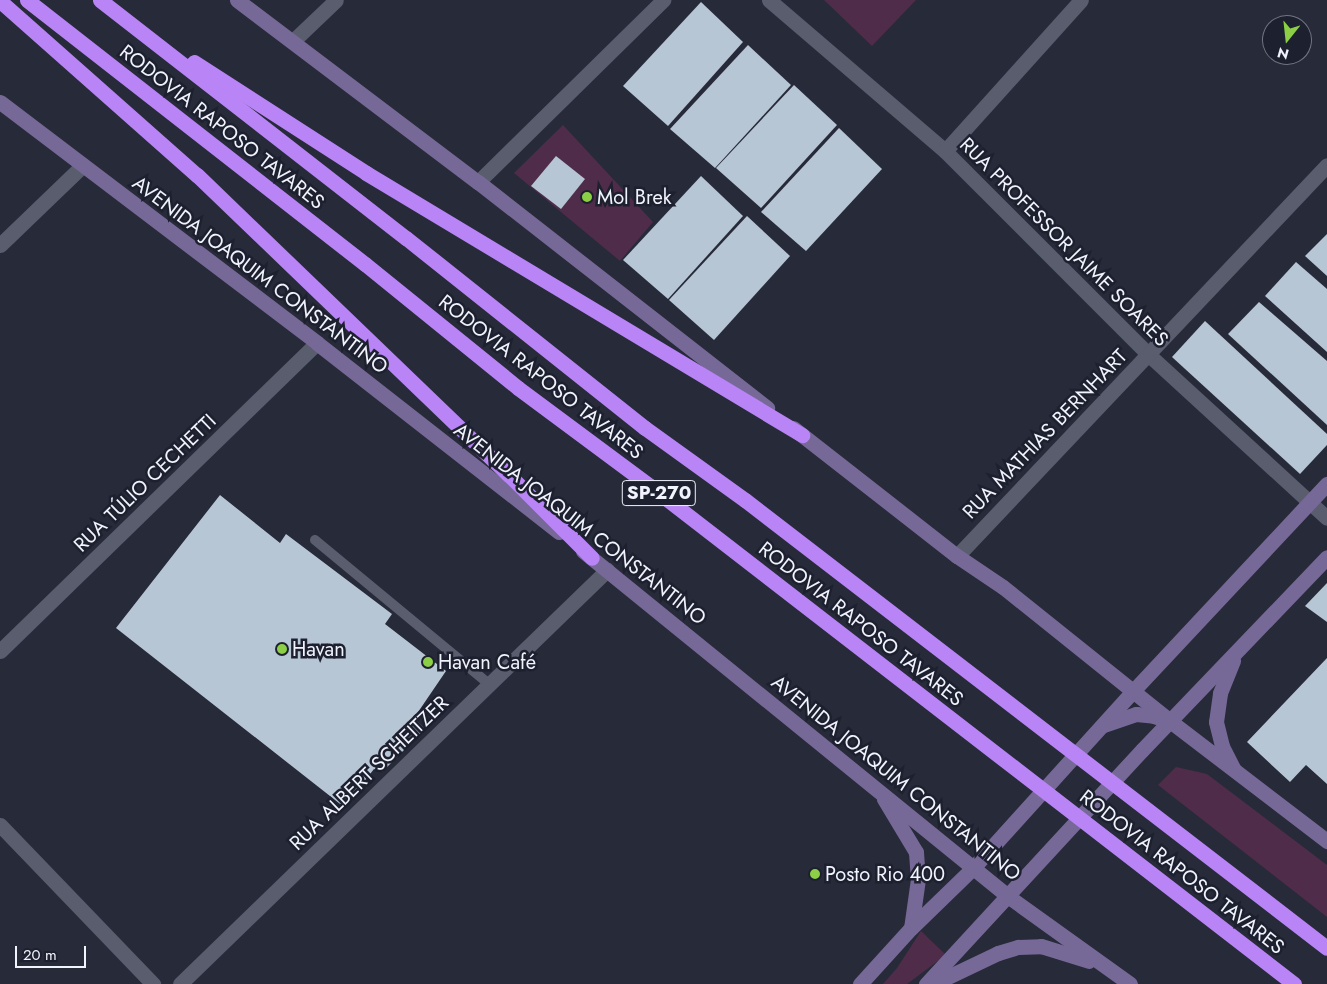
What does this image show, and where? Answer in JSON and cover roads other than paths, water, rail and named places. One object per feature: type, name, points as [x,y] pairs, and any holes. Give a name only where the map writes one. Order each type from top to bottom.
[{"type":"highway","name":"RODOVIA RAPOSO TAVARES","points":[[27,0],[365,264],[518,388],[650,486],[1294,984]]},
{"type":"highway","name":"RODOVIA RAPOSO TAVARES","points":[[101,0],[406,238],[645,428],[745,500],[1327,948]]},
{"type":"highway","points":[[101,0],[358,168],[802,435]]},
{"type":"highway","points":[[0,1],[197,175],[509,475],[592,558]]},
{"type":"main road","points":[[237,0],[478,182],[957,556],[1002,587],[1235,772],[1327,841]]},
{"type":"main road","name":"AVENIDA JOAQUIM CONSTANTINO","points":[[0,102],[318,343],[608,570],[877,787],[1009,897],[1130,984]]},
{"type":"main road","points":[[860,984],[911,928],[973,868],[1133,691],[1327,484]]},
{"type":"main road","points":[[926,984],[1009,897],[1038,861],[1142,750],[1327,557]]},
{"type":"main road","points":[[1235,772],[1222,746],[1216,722],[1220,693],[1236,653]]},
{"type":"main road","points":[[1100,727],[1119,718],[1136,714],[1154,716],[1170,721]]},
{"type":"main road","points":[[877,787],[916,852],[918,879],[911,928]]},
{"type":"main road","points":[[933,984],[998,953],[1018,947],[1041,946],[1101,964]]},
{"type":"street","points":[[293,41],[336,0]]},
{"type":"street","points":[[478,182],[663,0]]},
{"type":"street","name":"RUA PROFESSOR JAIME SOARES","points":[[769,0],[945,151],[1148,355],[1327,518]]},
{"type":"street","points":[[945,151],[1081,0]]},
{"type":"street","points":[[0,245],[84,165]]},
{"type":"street","name":"RUA MATHIAS BERNHART","points":[[957,556],[1327,165]]},
{"type":"street","name":"RUA TÚLIO CECHETTI","points":[[0,651],[318,343]]},
{"type":"street","name":"RUA ALBERT SCHEITZER","points":[[180,984],[608,570]]},
{"type":"street","points":[[0,825],[153,984]]},
{"type":"lane","points":[[315,540],[489,684]]},
{"type":"place","name":"Mol Brek","points":[[587,197]]},
{"type":"place","name":"Havan","points":[[282,649]]},
{"type":"place","name":"Havan Café","points":[[428,662]]},
{"type":"place","name":"Posto Rio 400","points":[[815,874]]}]
